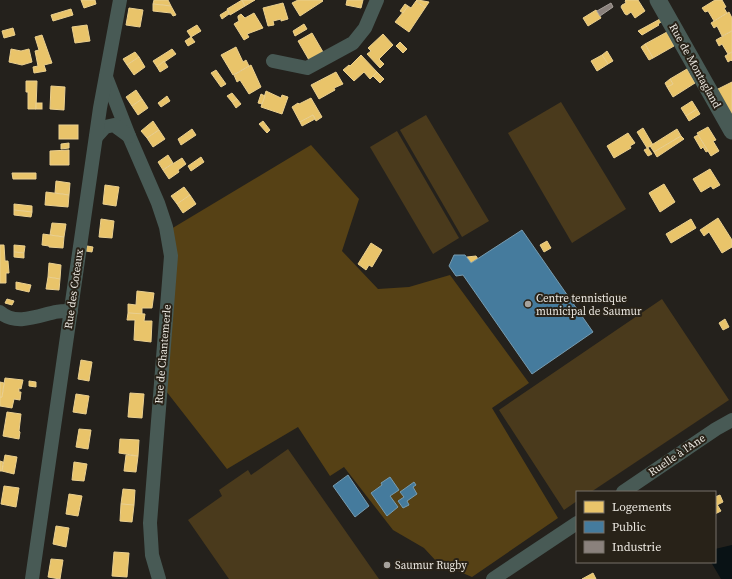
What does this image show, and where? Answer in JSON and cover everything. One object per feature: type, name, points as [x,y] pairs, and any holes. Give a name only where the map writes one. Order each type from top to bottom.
[{"type":"street","name":"Rue des Coteaux","points":[[32,579],[100,110],[120,0]]},
{"type":"street","points":[[273,62],[308,68],[353,43],[365,28],[377,0]]},
{"type":"street","name":"Rue de Montagland","points":[[658,0],[732,132]]},
{"type":"street","name":"Rue de Chantemerle","points":[[106,77],[129,136],[158,203],[166,227],[171,256],[150,523],[152,555],[159,579]]},
{"type":"street","points":[[100,110],[107,108],[123,119]]},
{"type":"street","name":"Rue de Chantemerle","points":[[100,110],[116,122],[129,136]]},
{"type":"street","points":[[96,137],[105,127],[114,125],[129,136]]},
{"type":"street","points":[[0,312],[11,318],[30,319],[56,312],[71,311]]},
{"type":"street","name":"Ruelle à l'Ane","points":[[624,491],[716,429],[732,420]]},
{"type":"street","points":[[493,579],[576,524]]},
{"type":"shaded area","points":[[561,102],[626,209],[572,243],[508,133]]},
{"type":"shaded area","points":[[426,115],[489,221],[462,237],[400,130]]},
{"type":"shaded area","points":[[397,131],[459,238],[433,254],[370,147]]},
{"type":"shaded area","points":[[311,145],[359,199],[342,251],[378,289],[409,287],[450,275],[529,383],[492,408],[558,518],[472,577],[437,562],[424,548],[393,530],[344,467],[330,476],[298,427],[227,469],[166,391],[171,229]]},
{"type":"shaded area","points":[[662,299],[729,400],[592,491],[576,491],[576,502],[564,510],[499,410]]},
{"type":"shaded area","points":[[288,449],[379,579],[229,579],[188,520],[222,496],[219,490],[248,470],[251,475]]},
{"type":"shaded area","points":[[732,545],[732,579],[721,579],[712,563],[716,563],[716,549]]},
{"type":"building: Logements","points":[[81,0],[95,0],[96,4],[84,8]]},
{"type":"building: Logements","points":[[154,0],[168,0],[171,6],[153,4]]},
{"type":"building: Logements","points":[[242,0],[245,6],[230,15],[227,9]]},
{"type":"building: Logements","points":[[242,0],[255,0],[245,6]]},
{"type":"building: Logements","points":[[298,0],[323,1],[300,16],[292,3]]},
{"type":"building: Logements","points":[[347,0],[363,0],[361,8],[346,5]]},
{"type":"building: Logements","points":[[416,0],[418,0],[429,2],[425,8]]},
{"type":"building: Logements","points":[[626,0],[638,0],[645,11],[635,18],[631,12],[627,15],[625,14],[621,7],[626,3]]},
{"type":"building: Logements","points":[[715,0],[722,0],[726,7],[724,8],[727,13],[714,21],[708,11],[705,12],[702,8]]},
{"type":"building: Logements","points":[[416,1],[425,8],[409,32],[395,22],[408,6],[411,8]]},
{"type":"building: Logements","points":[[283,3],[288,19],[273,21],[274,25],[268,26],[263,8]]},
{"type":"building: Logements","points":[[153,4],[171,6],[176,15],[173,16],[171,13],[153,11]]},
{"type":"building: Logements","points":[[405,4],[408,6],[403,13],[400,11]]},
{"type":"building: Logements","points":[[129,8],[143,10],[140,27],[126,25]]},
{"type":"building: Logements","points":[[71,9],[73,15],[53,21],[51,15]]},
{"type":"building: Logements","points":[[228,10],[229,14],[222,19],[220,15]]},
{"type":"building: Logements","points":[[596,10],[601,18],[588,26],[583,18]]},
{"type":"building: Logements","points":[[729,12],[732,18],[732,31],[722,36],[717,26],[714,28],[711,23]]},
{"type":"building: Logements","points":[[254,13],[263,28],[247,34],[249,37],[244,40],[234,24],[239,21],[238,16],[241,14],[245,18]]},
{"type":"building: Logements","points":[[660,19],[661,22],[658,24],[659,25],[642,35],[638,31]]},
{"type":"building: Logements","points":[[304,24],[307,29],[295,36],[293,31]]},
{"type":"building: Logements","points":[[87,25],[90,41],[75,43],[72,27]]},
{"type":"building: Logements","points":[[197,25],[201,31],[191,37],[187,31]]},
{"type":"building: Logements","points":[[13,28],[15,35],[4,38],[2,31]]},
{"type":"building: Logements","points":[[732,31],[732,52],[728,54],[722,44],[719,46],[716,40]]},
{"type":"building: Logements","points":[[667,32],[674,46],[653,58],[645,44]]},
{"type":"building: Logements","points":[[312,33],[323,52],[309,60],[298,41]]},
{"type":"building: Logements","points":[[383,34],[393,45],[379,59],[384,64],[380,68],[367,54],[371,51],[368,48]]},
{"type":"building: Logements","points":[[42,35],[52,63],[44,65],[46,71],[34,73],[33,67],[38,66],[35,51],[39,50],[35,37]]},
{"type":"building: Logements","points":[[191,37],[195,42],[188,46],[185,41]]},
{"type":"building: Logements","points":[[400,42],[407,49],[403,53],[396,46]]},
{"type":"building: Logements","points":[[645,44],[653,58],[649,60],[641,47]]},
{"type":"building: Logements","points":[[236,47],[243,62],[246,60],[249,66],[233,75],[221,55]]},
{"type":"building: Logements","points":[[11,49],[21,51],[29,49],[32,62],[22,65],[9,62]]},
{"type":"building: Logements","points":[[172,49],[176,54],[157,67],[153,61]]},
{"type":"building: Logements","points":[[607,51],[613,61],[608,64],[602,55]]},
{"type":"building: Logements","points":[[135,52],[139,57],[127,65],[123,59]]},
{"type":"building: Logements","points":[[732,52],[732,61],[731,60],[728,62],[725,56]]},
{"type":"building: Logements","points":[[361,55],[377,72],[370,79],[364,72],[354,81],[343,70],[349,65],[350,66]]},
{"type":"building: Logements","points":[[602,55],[608,64],[597,71],[591,61]]},
{"type":"building: Logements","points":[[139,57],[145,67],[134,75],[127,65]]},
{"type":"building: Logements","points":[[164,61],[168,67],[160,72],[157,67]]},
{"type":"building: Logements","points":[[251,65],[261,87],[249,94],[240,80],[237,82],[234,75]]},
{"type":"building: Logements","points":[[687,69],[695,83],[673,97],[667,87],[673,84],[670,79]]},
{"type":"building: Logements","points":[[216,70],[226,84],[221,87],[211,73]]},
{"type":"building: Logements","points":[[336,72],[343,84],[334,88],[335,90],[319,99],[311,85]]},
{"type":"building: Logements","points":[[377,72],[384,79],[380,83],[373,76]]},
{"type":"building: Logements","points":[[670,79],[673,84],[667,87],[665,83]]},
{"type":"building: Logements","points":[[26,81],[37,81],[36,109],[28,109],[28,92],[26,92]]},
{"type":"building: Logements","points":[[732,82],[732,117],[716,90]]},
{"type":"building: Logements","points":[[51,86],[65,87],[64,110],[50,109]]},
{"type":"building: Logements","points":[[136,90],[142,99],[132,106],[126,97]]},
{"type":"building: Logements","points":[[266,91],[281,98],[282,95],[288,97],[282,114],[261,107]]},
{"type":"building: Logements","points":[[232,93],[237,99],[232,102],[227,96]]},
{"type":"building: Logements","points":[[261,94],[265,96],[262,104],[258,103]]},
{"type":"building: Logements","points":[[167,96],[170,101],[161,107],[158,103]]},
{"type":"building: Logements","points":[[311,98],[322,117],[316,121],[313,115],[300,122],[292,107]]},
{"type":"building: Logements","points":[[142,99],[148,108],[138,115],[132,106]]},
{"type":"building: Logements","points":[[237,99],[241,104],[236,108],[232,102]]},
{"type":"building: Logements","points":[[692,101],[697,109],[686,116],[681,108]]},
{"type":"building: Logements","points":[[36,103],[42,103],[42,109],[36,109]]},
{"type":"building: Logements","points":[[697,109],[700,114],[689,121],[686,116]]},
{"type":"building: Logements","points":[[313,115],[315,119],[302,126],[300,122]]},
{"type":"building: Logements","points":[[153,121],[159,130],[147,138],[141,131]]},
{"type":"building: Logements","points":[[263,121],[270,130],[267,133],[259,124]]},
{"type":"building: Logements","points":[[59,125],[78,125],[78,139],[59,139]]},
{"type":"building: Logements","points":[[708,127],[716,140],[713,141],[719,151],[711,156],[697,133]]},
{"type":"building: Logements","points":[[643,128],[653,145],[647,148],[637,132]]},
{"type":"building: Logements","points":[[192,129],[196,135],[181,145],[178,139]]},
{"type":"building: Logements","points":[[677,129],[681,136],[654,152],[650,146]]},
{"type":"building: Logements","points":[[159,130],[165,139],[153,147],[147,138]]},
{"type":"building: Logements","points":[[628,133],[635,143],[630,146],[631,148],[614,158],[607,146]]},
{"type":"building: Logements","points":[[698,135],[708,151],[706,152],[703,147],[701,149],[694,137]]},
{"type":"building: Logements","points":[[681,136],[684,139],[657,157],[654,152]]},
{"type":"building: Logements","points":[[69,143],[69,148],[61,149],[61,144]]},
{"type":"building: Logements","points":[[648,148],[652,154],[648,156],[644,150]]},
{"type":"building: Logements","points":[[69,150],[69,165],[50,165],[50,151]]},
{"type":"building: Logements","points":[[168,155],[173,163],[163,170],[158,162]]},
{"type":"building: Logements","points":[[201,157],[204,162],[191,171],[188,166]]},
{"type":"building: Logements","points":[[182,158],[186,164],[178,170],[179,172],[169,179],[163,170]]},
{"type":"building: Logements","points":[[710,169],[720,185],[713,189],[711,186],[701,192],[693,179]]},
{"type":"building: Logements","points":[[12,173],[36,173],[36,179],[13,179]]},
{"type":"building: Logements","points":[[56,181],[70,183],[69,195],[55,193]]},
{"type":"building: Logements","points":[[664,184],[675,202],[660,212],[649,193]]},
{"type":"building: Logements","points":[[105,185],[119,187],[116,206],[103,204]]},
{"type":"building: Logements","points":[[184,187],[190,195],[177,204],[171,196]]},
{"type":"building: Logements","points":[[46,192],[69,195],[68,207],[45,205]]},
{"type":"building: Logements","points":[[190,195],[196,204],[183,213],[177,204]]},
{"type":"building: Logements","points":[[14,204],[32,206],[32,212],[14,210]]},
{"type":"building: Logements","points":[[14,210],[32,212],[31,217],[14,215]]},
{"type":"building: Logements","points":[[718,218],[732,240],[732,247],[722,253],[709,232],[704,236],[700,230]]},
{"type":"building: Logements","points":[[101,219],[114,221],[112,238],[99,237]]},
{"type":"building: Logements","points":[[691,219],[696,228],[671,243],[666,234]]},
{"type":"building: Logements","points":[[52,223],[66,224],[64,237],[50,235]]},
{"type":"building: Logements","points":[[43,234],[64,237],[63,248],[42,245]]},
{"type":"building: Logements","points":[[547,241],[551,248],[544,252],[540,245]]},
{"type":"building: Logements","points":[[371,243],[382,250],[372,267],[369,265],[366,270],[358,264]]},
{"type":"building: Logements","points":[[0,245],[4,245],[5,261],[8,261],[9,273],[6,273],[6,283],[0,283]]},
{"type":"building: Logements","points":[[14,245],[25,246],[24,253],[14,252]]},
{"type":"building: Logements","points":[[87,246],[93,247],[92,252],[86,251]]},
{"type":"building: Logements","points":[[14,252],[24,253],[24,258],[14,257]]},
{"type":"building: Logements","points":[[476,256],[478,259],[471,263],[467,257]]},
{"type":"building: Logements","points":[[49,263],[61,265],[60,279],[48,277]]},
{"type":"building: Logements","points":[[48,277],[60,279],[59,290],[46,289]]},
{"type":"building: Logements","points":[[16,282],[31,285],[29,292],[16,289]]},
{"type":"building: Logements","points":[[137,291],[154,293],[152,308],[142,308],[142,314],[128,313],[128,304],[136,305]]},
{"type":"building: Logements","points":[[7,299],[14,301],[12,305],[5,303]]},
{"type":"building: Logements","points":[[128,313],[145,314],[144,321],[152,321],[151,342],[134,340],[135,320],[127,320]]},
{"type":"building: Logements","points":[[725,319],[729,327],[723,330],[719,323]]},
{"type":"building: Logements","points":[[81,360],[92,362],[89,381],[78,379]]},
{"type":"building: Logements","points":[[5,378],[23,380],[21,389],[19,388],[19,392],[21,392],[20,400],[14,399],[12,408],[0,406],[0,397],[2,397]]},
{"type":"building: Logements","points":[[29,381],[36,382],[36,387],[29,386]]},
{"type":"building: Logements","points":[[0,382],[4,383],[2,397],[0,397]]},
{"type":"building: Logements","points":[[130,393],[144,394],[142,418],[128,417]]},
{"type":"building: Logements","points":[[76,394],[89,396],[86,414],[73,412]]},
{"type":"building: Logements","points":[[7,412],[21,414],[19,439],[3,436]]},
{"type":"building: Logements","points":[[79,429],[91,430],[88,449],[76,447]]},
{"type":"building: Logements","points":[[120,439],[139,440],[138,456],[119,453]]},
{"type":"building: Logements","points":[[5,455],[17,457],[14,474],[2,471]]},
{"type":"building: Logements","points":[[126,455],[138,456],[136,472],[124,471]]},
{"type":"building: Logements","points":[[0,461],[3,462],[2,471],[0,471]]},
{"type":"building: Logements","points":[[74,462],[87,464],[84,481],[72,480]]},
{"type":"building: Logements","points":[[4,486],[19,488],[16,507],[1,504]]},
{"type":"building: Logements","points":[[123,489],[135,490],[134,505],[121,504]]},
{"type":"building: Logements","points":[[69,494],[82,496],[78,516],[66,514]]},
{"type":"building: Logements","points":[[720,495],[723,502],[717,505],[716,497]]},
{"type":"building: Logements","points":[[716,503],[721,511],[716,514]]},
{"type":"building: Logements","points":[[121,504],[134,505],[132,522],[120,521]]},
{"type":"building: Logements","points":[[56,526],[69,528],[66,547],[53,544]]},
{"type":"building: Logements","points":[[114,552],[129,553],[127,577],[112,576]]},
{"type":"building: Logements","points":[[51,559],[63,560],[60,579],[48,577]]},
{"type":"building: Logements","points":[[593,573],[596,579],[582,579]]},
{"type":"building: Public","name":"Centre tennistique municipal de Saumur","points":[[522,230],[593,332],[532,374],[463,275],[456,276],[449,266],[454,255],[465,255],[471,263]]},
{"type":"building: Public","points":[[348,475],[369,506],[355,517],[333,486]]},
{"type":"building: Public","points":[[390,477],[399,490],[390,496],[398,507],[387,516],[371,493],[382,485],[381,483]]},
{"type":"building: Public","points":[[414,482],[416,485],[413,487],[417,494],[407,501],[409,505],[403,508],[398,501],[404,497],[400,492]]},
{"type":"building: Industrie","points":[[611,3],[613,7],[600,16],[597,11]]},
{"type":"place","name":"Centre tennistique municipal de Saumur","points":[[528,304]]},
{"type":"place","name":"Saumur Rugby","points":[[387,565]]}]
